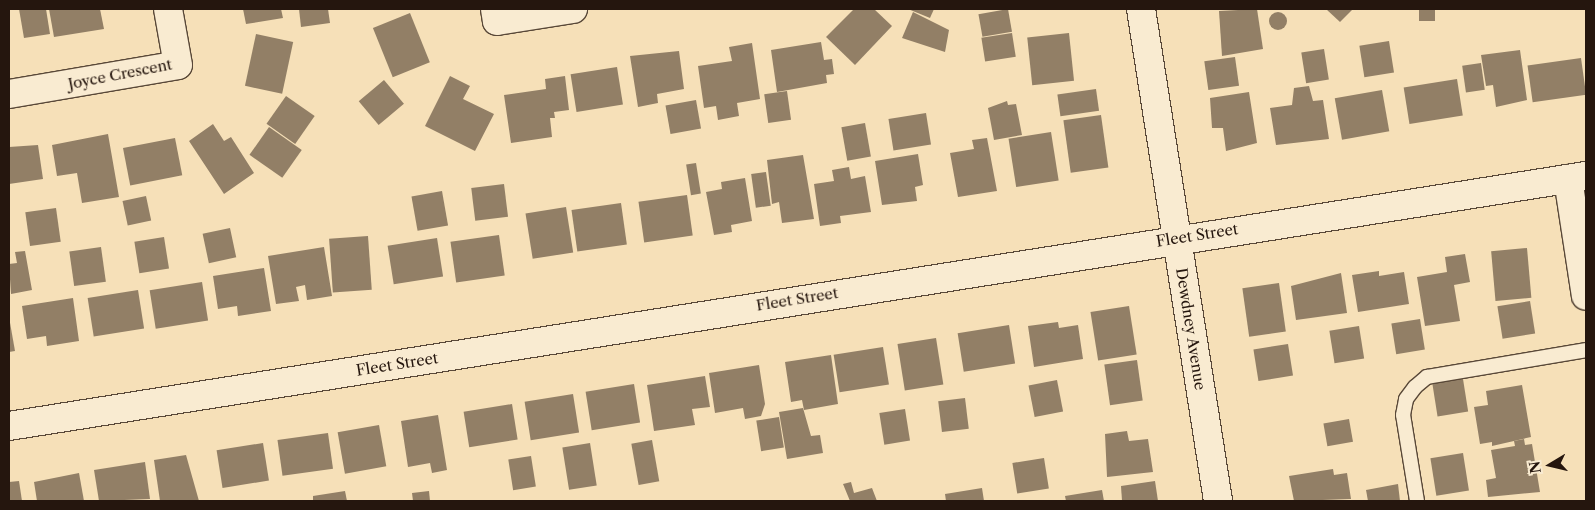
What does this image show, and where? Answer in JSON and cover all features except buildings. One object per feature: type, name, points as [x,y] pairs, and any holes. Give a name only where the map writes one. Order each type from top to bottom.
[{"type":"street","name":"Joyce Crescent","points":[[9,94],[178,65],[168,9]]},
{"type":"street","points":[[495,9],[497,21],[573,9]]},
{"type":"street","name":"Dewdney Avenue","points":[[1141,9],[1218,501]]},
{"type":"street","points":[[1577,178],[1586,296]]},
{"type":"street","name":"Fleet Street","points":[[9,426],[1177,238],[1577,178]]},
{"type":"lane","points":[[1417,501],[1403,415],[1406,399],[1415,386],[1427,377],[1586,350]]}]
